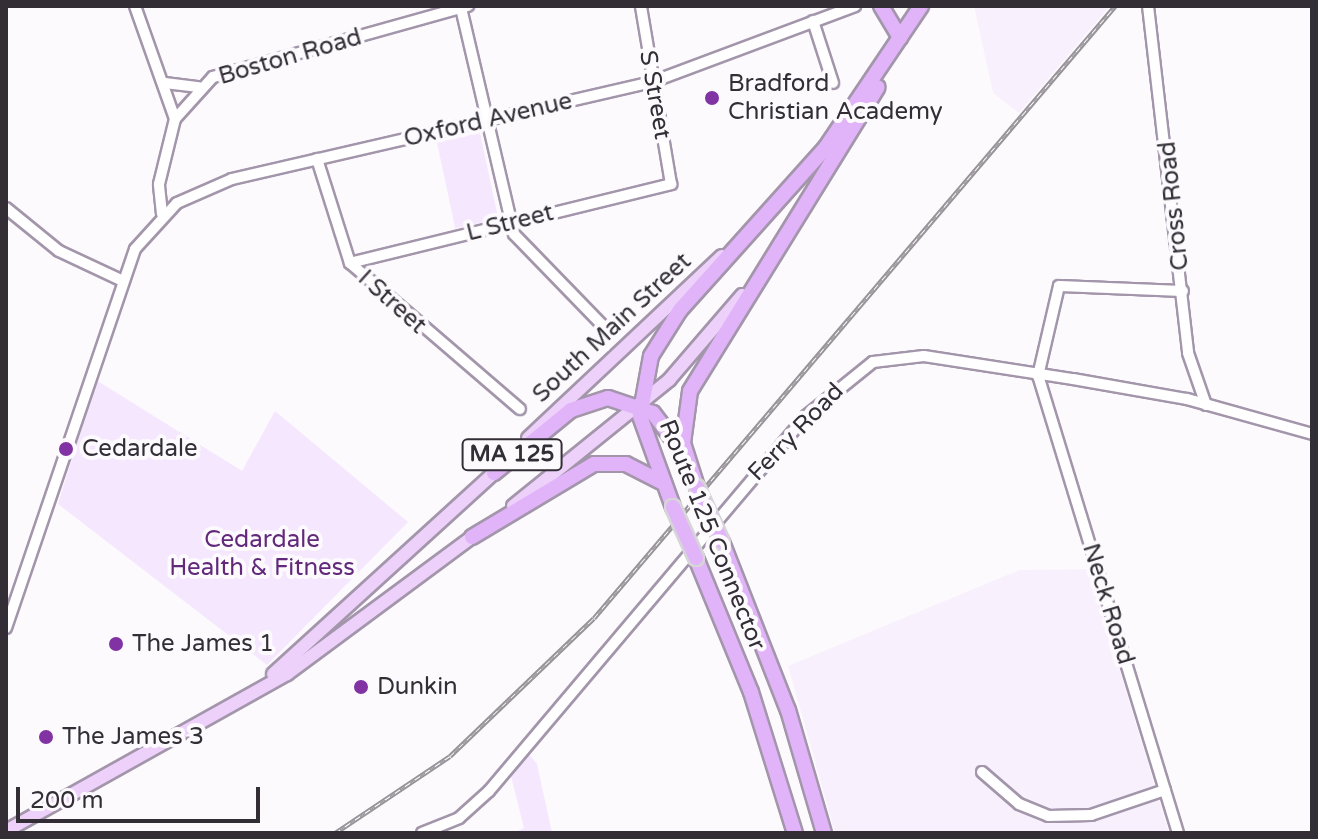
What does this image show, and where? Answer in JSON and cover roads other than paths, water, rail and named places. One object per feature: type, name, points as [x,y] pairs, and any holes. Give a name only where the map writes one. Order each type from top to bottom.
[{"type":"highway","points":[[881,6],[900,38]]},
{"type":"highway","name":"South Main Street","points":[[749,234],[826,147],[920,9]]},
{"type":"highway","name":"South Main Street","points":[[758,280],[920,9]]},
{"type":"highway","name":"Route 125 Connector","points":[[749,234],[662,335],[639,406],[661,482],[751,692],[795,833]]},
{"type":"highway","name":"Route 125 Connector","points":[[758,280],[687,399],[686,457],[788,710],[824,833]]},
{"type":"highway","points":[[494,473],[579,406],[608,398],[639,406],[665,424],[686,457]]},
{"type":"highway","points":[[472,537],[594,464],[626,464],[661,482]]},
{"type":"main road","name":"South Main Street","points":[[273,681],[749,234]]},
{"type":"main road","name":"South Main Street","points":[[6,831],[273,681],[472,537],[639,406],[694,356],[758,280]]},
{"type":"street","points":[[135,6],[165,83],[175,119]]},
{"type":"street","name":"S Street","points":[[641,6],[671,184]]},
{"type":"street","name":"Oxford Avenue","points":[[123,281],[135,249],[162,214],[205,188],[652,82],[855,6]]},
{"type":"street","name":"Cross Road","points":[[1148,6],[1188,353],[1206,405]]},
{"type":"street","points":[[465,7],[510,223],[534,261],[604,327]]},
{"type":"street","name":"Boston Road","points":[[162,214],[159,184],[175,119],[199,87],[228,70],[465,7]]},
{"type":"street","points":[[813,21],[833,83]]},
{"type":"street","points":[[165,83],[199,87]]},
{"type":"street","name":"I Street","points":[[317,159],[350,263],[520,409]]},
{"type":"street","name":"L Street","points":[[350,263],[671,184]]},
{"type":"street","points":[[6,208],[59,251],[123,281],[6,628]]},
{"type":"street","points":[[1038,376],[1059,286],[1183,291]]},
{"type":"street","name":"Ferry Road","points":[[422,833],[459,818],[489,791],[806,416],[856,372],[889,358],[924,356],[1206,405],[1312,434]]},
{"type":"street","name":"Neck Road","points":[[1038,376],[1178,833]]},
{"type":"street","points":[[982,772],[1019,804],[1048,816],[1091,815],[1165,790]]},
{"type":"railway","points":[[335,833],[450,756],[594,618],[1115,6]]},
{"type":"place","name":"Bradford Christian Academy","points":[[712,98]]},
{"type":"place","name":"Cedardale","points":[[66,449]]},
{"type":"place","name":"The James 1","points":[[116,644]]},
{"type":"place","name":"Dunkin","points":[[361,687]]},
{"type":"place","name":"The James 3","points":[[46,737]]},
{"type":"park label","name":"Cedardale Health & Fitness","points":[[262,554]]}]
